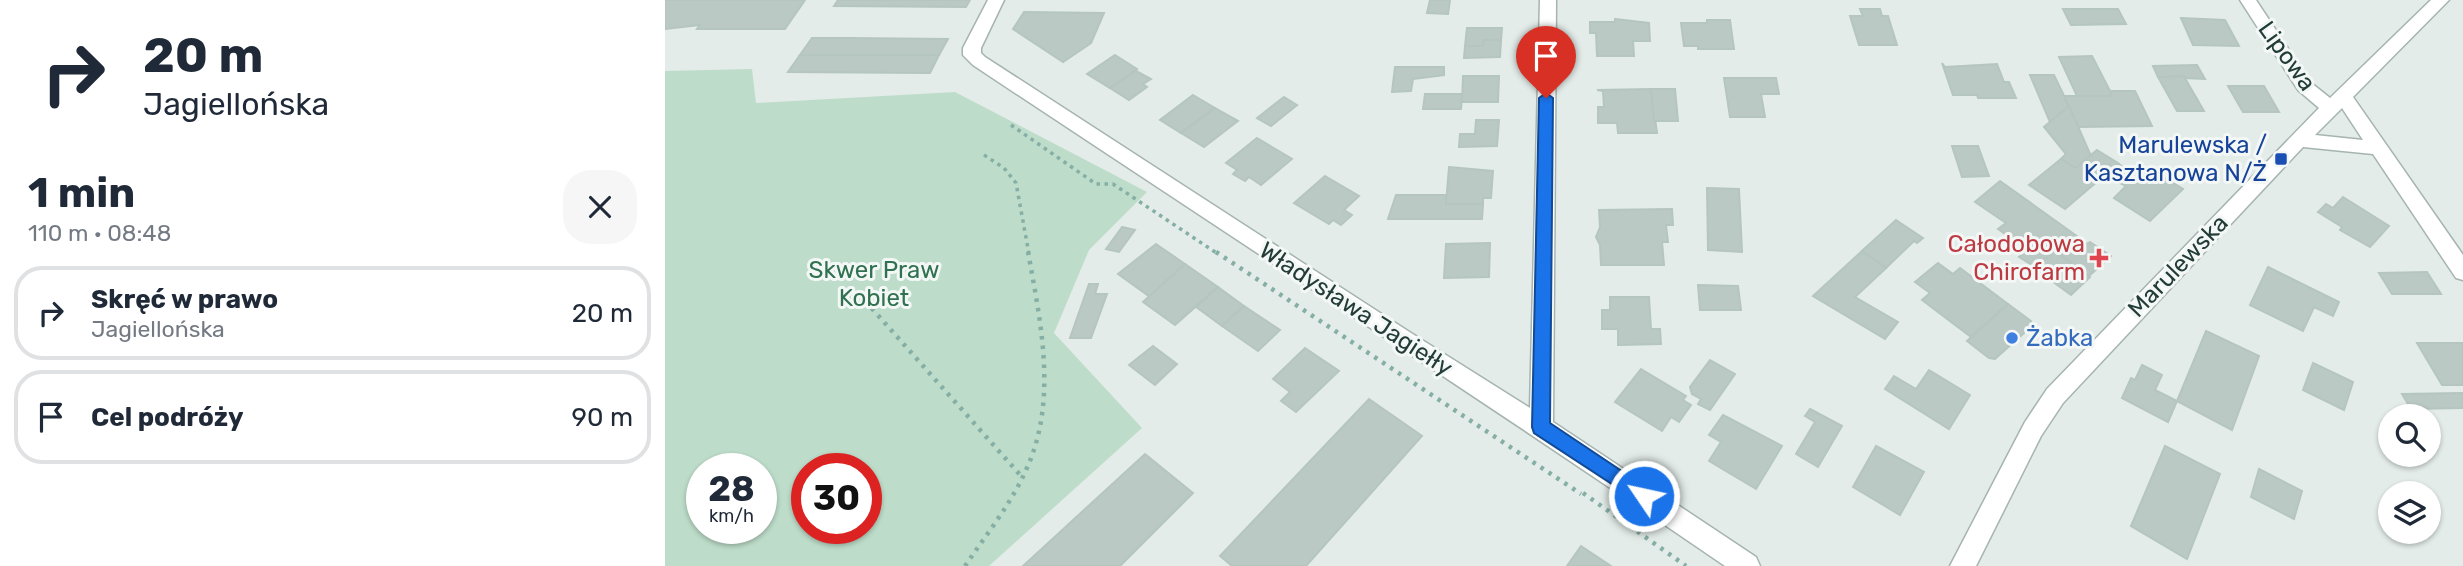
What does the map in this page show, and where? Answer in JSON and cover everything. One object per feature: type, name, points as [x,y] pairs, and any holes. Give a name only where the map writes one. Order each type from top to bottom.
[{"type":"street","name":"Władysława Jagiełły","points":[[996,0],[972,48],[972,55],[979,61],[1310,280],[1541,427],[1747,566]]},
{"type":"street","points":[[1541,427],[1548,0]]},
{"type":"street","name":"Lipowa","points":[[2248,0],[2304,86],[2337,102],[2378,148],[2463,272]]},
{"type":"street","name":"Marulewska","points":[[1962,566],[2033,429],[2055,396],[2299,140],[2441,0]]},
{"type":"street","points":[[2299,140],[2378,148]]},
{"type":"path","points":[[1011,125],[1095,184],[1113,184],[1581,494]]},
{"type":"path","points":[[965,566],[1022,477],[1032,453],[1045,404],[1042,327],[1016,183],[984,155]]},
{"type":"path","points":[[859,294],[1022,477]]},
{"type":"green space","name":"Skwer Praw Kobiet","points":[[752,69],[756,103],[955,92],[1147,192],[1089,250],[1054,333],[1142,428],[989,566],[665,566],[665,71]]},
{"type":"building","points":[[665,0],[805,0],[785,29],[697,29],[700,25],[665,29]]},
{"type":"building","points":[[838,0],[970,0],[966,7],[834,6]]},
{"type":"building","points":[[1430,0],[1450,0],[1448,14],[1427,13]]},
{"type":"building","points":[[1860,9],[1880,9],[1882,16],[1888,16],[1897,45],[1859,45],[1850,16],[1863,16]]},
{"type":"building","points":[[2063,9],[2118,9],[2126,24],[2071,25]]},
{"type":"building","points":[[1024,12],[1104,13],[1091,43],[1063,62],[1013,29]]},
{"type":"building","points":[[2181,18],[2225,20],[2239,46],[2193,45]]},
{"type":"building","points":[[1615,19],[1649,23],[1650,41],[1633,41],[1634,56],[1597,56],[1596,33],[1590,33],[1590,22],[1615,22]]},
{"type":"building","points":[[1707,20],[1730,20],[1734,49],[1698,49],[1698,46],[1684,46],[1681,23],[1707,23]]},
{"type":"building","points":[[1467,28],[1502,28],[1501,40],[1484,40],[1483,46],[1465,46]]},
{"type":"building","points":[[812,38],[948,39],[939,55],[800,55]]},
{"type":"building","points":[[1484,40],[1501,40],[1500,57],[1464,58],[1465,46],[1483,46]]},
{"type":"building","points":[[800,55],[939,55],[930,73],[788,72]]},
{"type":"building","points":[[1115,55],[1137,69],[1110,88],[1087,74]]},
{"type":"building","points":[[2092,56],[2112,96],[2077,96],[2059,57]]},
{"type":"building","points":[[1942,63],[1945,67],[1997,64],[2004,82],[2009,82],[2016,98],[1953,95]]},
{"type":"building","points":[[2197,65],[2205,79],[2158,77],[2153,66]]},
{"type":"building","points":[[1395,67],[1444,67],[1444,75],[1413,79],[1411,91],[1392,92]]},
{"type":"building","points":[[1136,71],[1151,79],[1143,84],[1147,87],[1129,100],[1110,88]]},
{"type":"building","points":[[2030,75],[2054,75],[2069,106],[2050,122]]},
{"type":"building","points":[[1463,76],[1499,76],[1498,102],[1462,102]]},
{"type":"building","points":[[2184,76],[2204,111],[2177,111],[2158,77]]},
{"type":"building","points":[[1724,78],[1776,78],[1779,94],[1761,94],[1765,117],[1730,117]]},
{"type":"building","points":[[2228,86],[2264,86],[2279,112],[2243,112]]},
{"type":"building","points":[[1651,89],[1657,133],[1618,133],[1617,123],[1598,123],[1598,107],[1604,107],[1603,91],[1597,90]]},
{"type":"building","points":[[1651,89],[1675,89],[1678,121],[1654,121]]},
{"type":"building","points":[[2110,91],[2135,91],[2152,126],[2078,127],[2064,96],[2112,96]]},
{"type":"building","points":[[1425,94],[1462,94],[1461,109],[1423,109]]},
{"type":"building","points":[[1193,95],[1215,108],[1181,133],[1160,120]]},
{"type":"building","points":[[1284,97],[1297,105],[1271,126],[1257,118]]},
{"type":"building","points":[[2069,106],[2091,156],[2076,168],[2061,159],[2066,154],[2044,127]]},
{"type":"building","points":[[1215,108],[1238,121],[1204,147],[1181,133]]},
{"type":"building","points":[[1476,120],[1499,120],[1497,146],[1459,147],[1460,134],[1475,134]]},
{"type":"building","points":[[1257,138],[1292,159],[1261,185],[1249,177],[1245,181],[1233,174],[1237,170],[1226,163]]},
{"type":"building","points":[[1952,146],[1978,146],[1989,176],[1962,177]]},
{"type":"building","points":[[2097,150],[2129,172],[2118,182],[2085,160]]},
{"type":"building","points":[[2061,159],[2076,168],[2085,160],[2106,174],[2065,209],[2029,185]]},
{"type":"building","points":[[1449,167],[1493,171],[1491,198],[1483,198],[1483,204],[1446,204]]},
{"type":"building","points":[[2147,167],[2183,189],[2150,221],[2114,198],[2126,186],[2118,182],[2126,175],[2134,179]]},
{"type":"building","points":[[1325,176],[1359,196],[1344,210],[1352,215],[1341,225],[1333,220],[1329,224],[1294,203]]},
{"type":"building","points":[[2000,181],[2088,244],[2090,242],[2111,256],[2089,276],[2055,251],[2035,267],[2019,257],[2028,250],[1998,229],[2006,223],[1975,202]]},
{"type":"building","points":[[1707,188],[1739,189],[1742,252],[1708,250]]},
{"type":"building","points":[[1396,195],[1446,195],[1446,204],[1483,204],[1482,219],[1388,219]]},
{"type":"building","points":[[2343,197],[2389,226],[2370,247],[2340,230],[2342,227],[2318,212],[2326,204],[2333,208]]},
{"type":"building","points":[[1672,209],[1673,225],[1666,225],[1668,242],[1662,242],[1664,265],[1601,265],[1600,245],[1596,237],[1600,227],[1599,210]]},
{"type":"building","points":[[1896,220],[1923,238],[1917,243],[1914,241],[1886,268],[1862,251]]},
{"type":"building","points":[[1122,227],[1135,230],[1119,252],[1106,249]]},
{"type":"building","points":[[1490,243],[1489,277],[1444,278],[1446,244]]},
{"type":"building","points":[[1156,244],[1185,264],[1150,297],[1118,274]]},
{"type":"building","points":[[1862,251],[1886,268],[1855,297],[1898,322],[1885,339],[1813,296]]},
{"type":"building","points":[[2055,251],[2090,277],[2071,295],[2034,268]]},
{"type":"building","points":[[1938,263],[1953,274],[1960,268],[2008,304],[1971,337],[1922,300],[1930,293],[1915,282]]},
{"type":"building","points":[[1185,264],[1218,287],[1175,325],[1143,302]]},
{"type":"building","points":[[2268,267],[2339,302],[2333,316],[2314,307],[2303,331],[2250,305]]},
{"type":"building","points":[[2427,272],[2441,294],[2392,294],[2379,273]]},
{"type":"building","points":[[1089,284],[1098,284],[1095,294],[1107,294],[1091,338],[1070,338]]},
{"type":"building","points":[[1698,285],[1738,286],[1741,310],[1700,310]]},
{"type":"building","points":[[1218,287],[1244,306],[1222,326],[1196,307]]},
{"type":"building","points":[[1610,297],[1649,297],[1651,329],[1660,329],[1661,344],[1618,345],[1618,329],[1602,329],[1602,310],[1610,310]]},
{"type":"building","points":[[2008,304],[2031,321],[2032,326],[1995,359],[1989,358],[1967,341]]},
{"type":"building","points":[[1244,306],[1280,330],[1258,351],[1222,326]]},
{"type":"building","points":[[2206,331],[2259,356],[2232,430],[2177,401]]},
{"type":"building","points":[[2417,343],[2463,343],[2463,385],[2442,385]]},
{"type":"building","points":[[1153,346],[1177,364],[1155,385],[1129,365]]},
{"type":"building","points":[[1305,348],[1339,371],[1296,412],[1281,401],[1290,392],[1273,379]]},
{"type":"building","points":[[1710,360],[1735,374],[1710,410],[1698,404],[1701,399],[1692,394],[1690,387]]},
{"type":"building","points":[[2313,363],[2353,382],[2344,410],[2303,390]]},
{"type":"building","points":[[2142,365],[2162,375],[2155,390],[2177,401],[2168,422],[2122,398],[2131,378],[2135,380]]},
{"type":"building","points":[[1641,369],[1686,396],[1683,400],[1691,405],[1679,422],[1671,417],[1662,431],[1615,402]]},
{"type":"building","points":[[1929,370],[1970,395],[1949,429],[1885,389],[1894,376],[1916,389]]},
{"type":"building","points":[[2463,393],[2463,408],[2441,408],[2441,404],[2408,404],[2402,394]]},
{"type":"building","points":[[1369,399],[1422,436],[1306,566],[1232,566],[1220,556]]},
{"type":"building","points":[[1810,409],[1842,426],[1818,467],[1796,454],[1815,422],[1805,416]]},
{"type":"building","points":[[1723,415],[1782,446],[1756,489],[1709,461],[1721,442],[1709,435]]},
{"type":"building","points":[[1876,446],[1924,472],[1900,515],[1853,487]]},
{"type":"building","points":[[2165,446],[2220,474],[2187,559],[2131,526]]},
{"type":"building","points":[[1145,454],[1193,493],[1120,566],[1023,566]]},
{"type":"building","points":[[2259,469],[2302,491],[2294,519],[2251,497]]},
{"type":"building","points":[[1581,546],[1611,566],[1567,566]]},
{"type":"place","name":"Marulewska / Kasztanowa N/Ż","points":[[2281,159]]},
{"type":"place","name":"Całodobowa Chirofarm","points":[[2099,258]]},
{"type":"place","name":"Żabka","points":[[2012,338]]},
{"type":"route","points":[[1546,98],[1541,427],[1644,496]]}]
